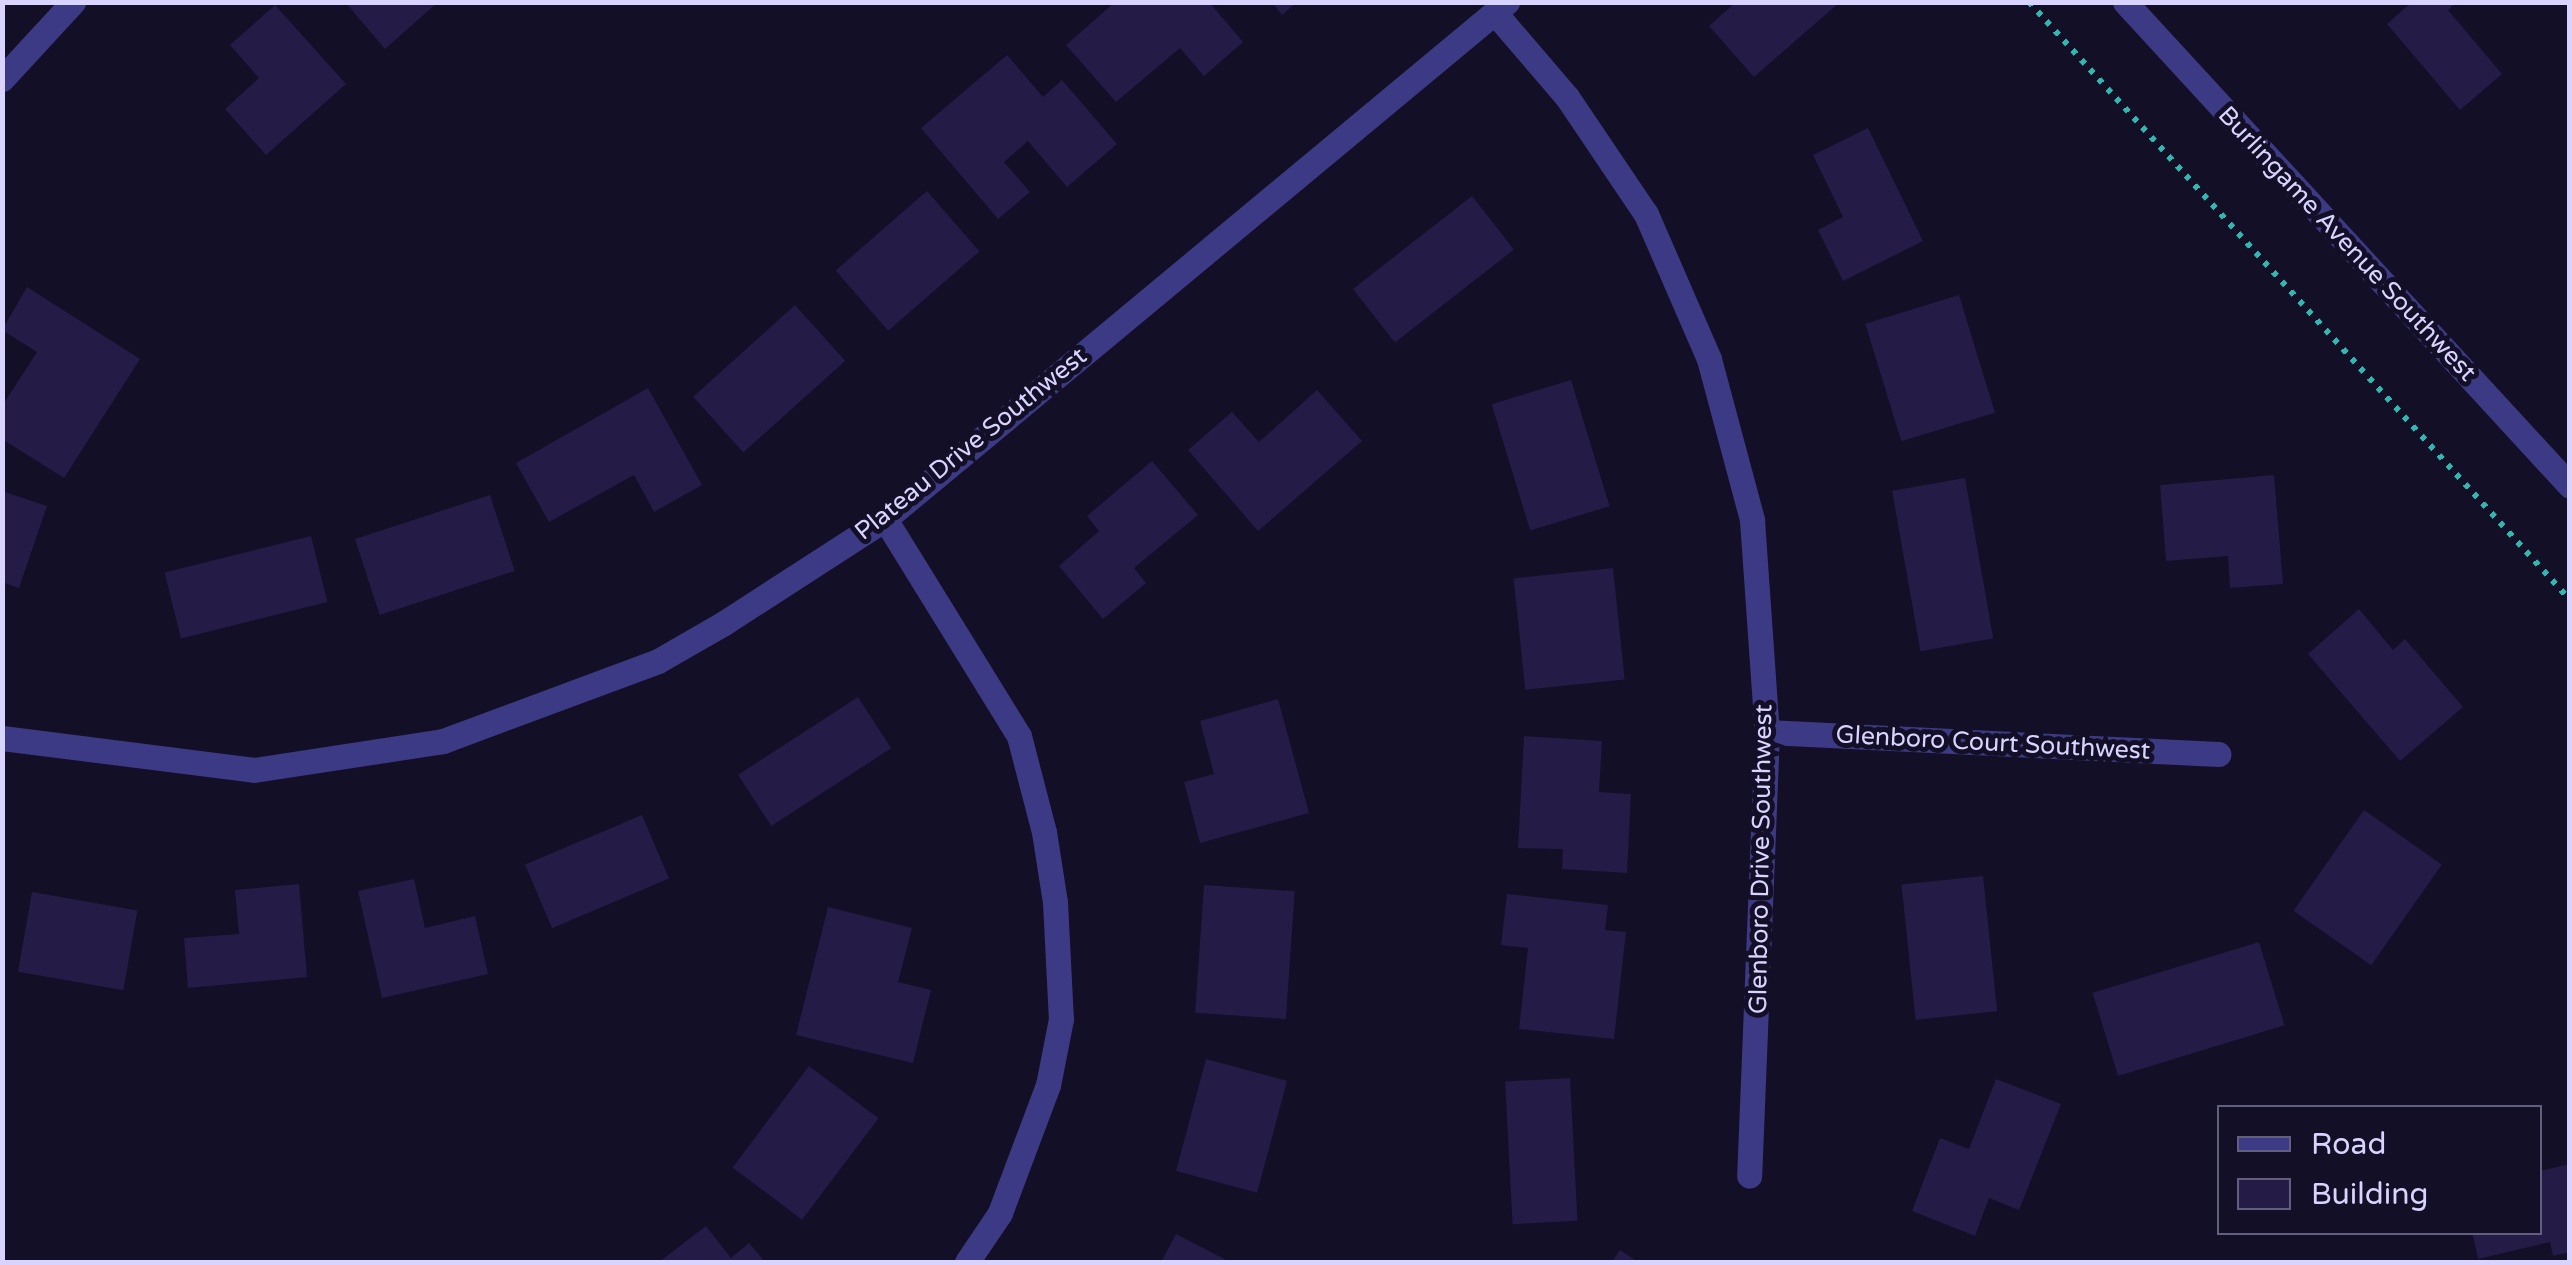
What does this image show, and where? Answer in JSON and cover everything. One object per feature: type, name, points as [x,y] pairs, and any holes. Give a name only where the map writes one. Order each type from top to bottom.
[{"type":"street","points":[[2,79],[73,2]]},
{"type":"street","name":"Burlingame Avenue Southwest","points":[[2126,3],[2570,486]]},
{"type":"street","name":"Plateau Drive Southwest","points":[[2,738],[254,770],[443,741],[658,660],[724,623],[884,519],[1501,8]]},
{"type":"street","name":"Glenboro Drive Southwest","points":[[1501,8],[1646,214],[1708,359],[1752,520],[1768,732],[1748,1176]]},
{"type":"street","points":[[884,519],[1019,736],[1044,832],[1054,902],[1061,1019],[1048,1084],[1000,1213],[967,1262]]},
{"type":"street","name":"Glenboro Court Southwest","points":[[1768,732],[2218,754]]},
{"type":"path","points":[[2029,2],[2570,600]]},
{"type":"building","points":[[345,2],[438,2],[385,49]]},
{"type":"building","points":[[1115,2],[1209,2],[1243,42],[1204,76],[1180,48],[1116,102],[1066,45]]},
{"type":"building","points":[[1272,2],[1297,2],[1282,15]]},
{"type":"building","points":[[1736,2],[1840,2],[1754,77],[1709,26]]},
{"type":"building","points":[[2412,2],[2456,2],[2448,10],[2502,74],[2460,110],[2387,24]]},
{"type":"building","points":[[275,5],[346,84],[266,155],[225,109],[259,78],[230,45]]},
{"type":"building","points":[[1007,55],[1043,97],[1062,80],[1117,144],[1067,187],[1028,141],[1004,162],[1030,192],[998,219],[921,128]]},
{"type":"building","points":[[1868,128],[1923,241],[1843,281],[1818,230],[1843,217],[1813,155]]},
{"type":"building","points":[[927,191],[979,251],[888,331],[836,270]]},
{"type":"building","points":[[1472,196],[1514,250],[1395,343],[1353,289]]},
{"type":"building","points":[[27,287],[140,359],[64,478],[2,439],[2,406],[37,352],[2,330]]},
{"type":"building","points":[[1959,295],[1995,413],[1901,441],[1865,324]]},
{"type":"building","points":[[795,305],[845,361],[743,452],[693,397]]},
{"type":"building","points":[[1571,380],[1610,506],[1530,530],[1492,404]]},
{"type":"building","points":[[648,388],[702,485],[654,512],[634,475],[549,522],[516,463]]},
{"type":"building","points":[[1317,390],[1362,441],[1258,531],[1188,450],[1232,412],[1259,442]]},
{"type":"building","points":[[1152,461],[1198,515],[1134,568],[1146,583],[1103,619],[1059,566],[1099,531],[1087,516]]},
{"type":"building","points":[[2274,475],[2283,584],[2230,588],[2228,556],[2166,561],[2160,485]]},
{"type":"building","points":[[1965,478],[1993,639],[1920,651],[1892,491]]},
{"type":"building","points":[[2,491],[47,506],[19,588],[2,582]]},
{"type":"building","points":[[490,495],[515,571],[380,615],[355,539]]},
{"type":"building","points":[[311,536],[327,602],[181,639],[164,573]]},
{"type":"building","points":[[1613,568],[1625,679],[1525,690],[1514,578]]},
{"type":"building","points":[[2359,609],[2393,650],[2405,639],[2463,707],[2400,761],[2308,654]]},
{"type":"building","points":[[858,697],[891,748],[771,826],[738,775]]},
{"type":"building","points":[[1278,699],[1309,813],[1200,843],[1184,782],[1214,774],[1200,721]]},
{"type":"building","points":[[1524,736],[1602,741],[1599,792],[1631,794],[1627,873],[1562,869],[1563,849],[1518,848]]},
{"type":"building","points":[[2364,810],[2442,864],[2371,965],[2293,911]]},
{"type":"building","points":[[642,815],[669,879],[552,928],[525,865]]},
{"type":"building","points":[[1983,876],[1997,1011],[1916,1020],[1901,885]]},
{"type":"building","points":[[414,879],[425,928],[475,916],[488,974],[382,998],[358,891]]},
{"type":"building","points":[[299,884],[307,977],[188,988],[184,938],[239,934],[235,890]]},
{"type":"building","points":[[1204,885],[1295,891],[1286,1019],[1195,1013]]},
{"type":"building","points":[[32,892],[137,911],[123,990],[18,972]]},
{"type":"building","points":[[1507,894],[1608,905],[1605,930],[1626,932],[1614,1039],[1519,1029],[1528,948],[1501,945]]},
{"type":"building","points":[[828,907],[912,928],[898,982],[931,990],[913,1063],[796,1035]]},
{"type":"building","points":[[2259,942],[2284,1025],[2118,1076],[2093,993]]},
{"type":"building","points":[[1206,1059],[1287,1081],[1257,1193],[1176,1171]]},
{"type":"building","points":[[809,1066],[878,1118],[802,1220],[733,1167]]},
{"type":"building","points":[[1570,1078],[1577,1221],[1513,1224],[1505,1081]]},
{"type":"building","points":[[1996,1079],[2061,1104],[2019,1210],[1989,1198],[1975,1236],[1912,1211],[1940,1138],[1969,1149]]},
{"type":"building","points":[[2570,1164],[2570,1252],[2553,1256],[2550,1242],[2478,1259],[2473,1235],[2542,1235],[2542,1171]]},
{"type":"building","points":[[706,1226],[731,1258],[749,1243],[765,1262],[659,1262]]},
{"type":"building","points":[[1176,1234],[1230,1262],[1161,1262]]},
{"type":"building","points":[[1620,1250],[1638,1262],[1612,1262]]}]
